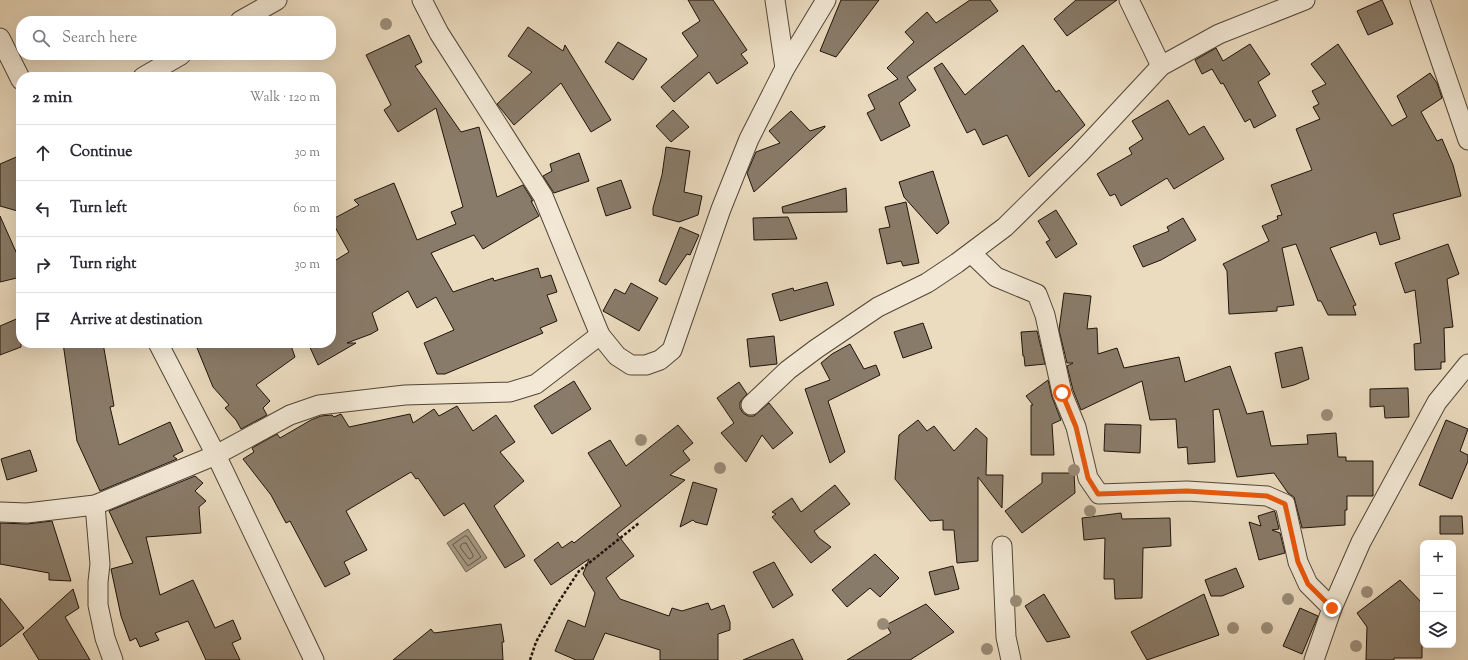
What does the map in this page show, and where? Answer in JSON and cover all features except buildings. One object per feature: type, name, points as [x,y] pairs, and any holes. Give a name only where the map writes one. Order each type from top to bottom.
[{"type":"street","points":[[249,16],[277,0]]},
{"type":"street","points":[[422,0],[439,33],[543,196],[600,335],[617,356],[631,365],[646,365],[660,360],[672,350],[721,208],[749,139],[785,68],[826,0]]},
{"type":"street","points":[[775,0],[785,68]]},
{"type":"street","points":[[1129,0],[1161,66]]},
{"type":"street","points":[[751,404],[788,370],[816,348],[878,306],[927,283],[971,253],[1005,227],[1079,154],[1161,66],[1219,34],[1305,0]]},
{"type":"street","points":[[1420,0],[1468,140]]},
{"type":"street","points":[[0,38],[17,72]]},
{"type":"street","points":[[152,72],[173,60]]},
{"type":"street","points":[[971,253],[996,277],[1037,294],[1045,315],[1062,393],[1076,427],[1088,478],[1098,494],[1195,492],[1267,496],[1285,504],[1298,562],[1308,584],[1332,608]]},
{"type":"street","points":[[0,512],[27,513],[95,505],[216,455],[290,415],[319,405],[405,395],[510,392],[536,384],[600,335]]},
{"type":"street","points":[[161,348],[216,455],[314,660]]},
{"type":"street","points":[[1314,660],[1332,608],[1361,542],[1437,402],[1468,364]]},
{"type":"street","points":[[95,505],[100,564],[98,605],[105,638],[113,660]]},
{"type":"street","points":[[1002,546],[1006,637],[1011,660]]},
{"type":"path","points":[[530,660],[536,642],[556,606],[579,571],[638,523]]},
{"type":"water","points":[[468,529],[487,558],[466,572],[447,543]]},
{"type":"route","points":[[1062,393],[1076,427],[1088,478],[1098,494],[1187,491],[1267,496],[1285,504],[1298,562],[1308,584],[1332,608]]}]
